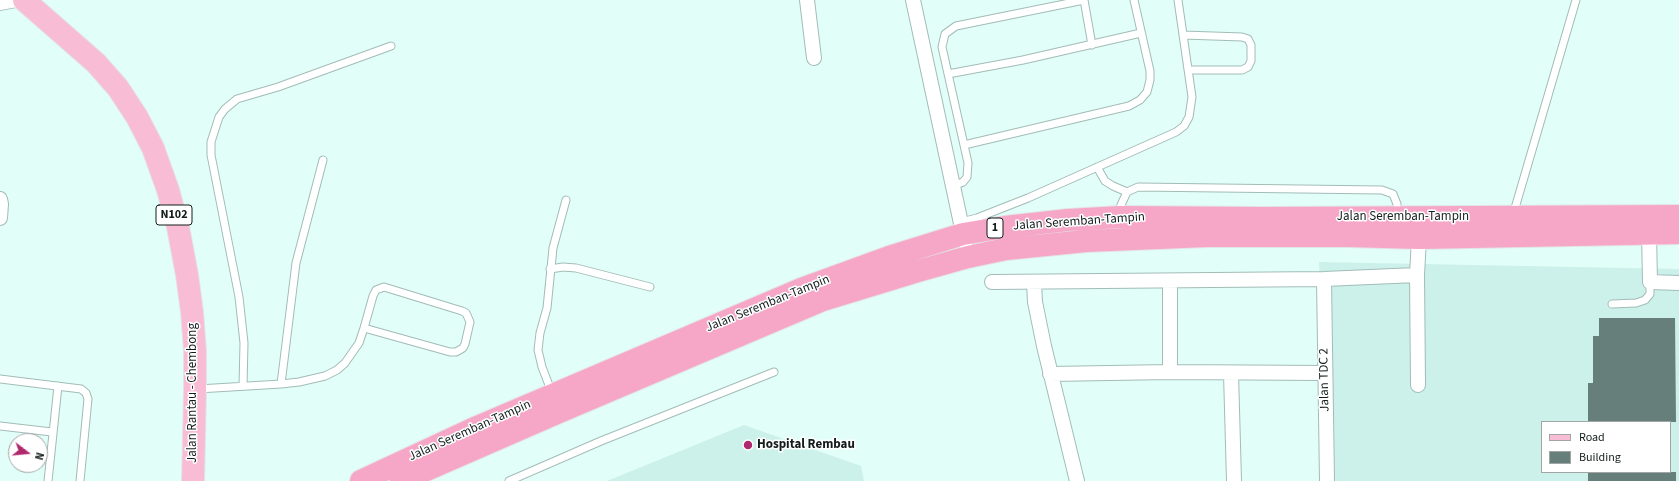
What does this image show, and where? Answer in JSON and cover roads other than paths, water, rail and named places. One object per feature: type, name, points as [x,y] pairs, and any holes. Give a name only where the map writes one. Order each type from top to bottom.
[{"type":"highway","name":"Jalan Seremban-Tampin","points":[[401,481],[823,300],[968,257],[1006,249],[1086,241],[1214,236],[1348,236],[1419,238],[1491,226],[1512,217],[1679,216]]},
{"type":"highway","name":"Jalan Seremban-Tampin","points":[[361,481],[477,427],[801,289],[889,257],[962,228],[1006,227],[1068,220],[1120,217],[1397,218],[1491,226],[1649,234],[1679,233]]},
{"type":"main road","name":"Jalan Rantau - Chembong","points":[[24,0],[96,63],[118,88],[137,117],[153,148],[168,190],[178,227],[192,312],[195,351],[193,481]]},
{"type":"street","points":[[0,3],[16,0]]},
{"type":"street","points":[[807,0],[814,58]]},
{"type":"street","points":[[913,0],[968,257]]},
{"type":"street","points":[[0,199],[2,204],[0,218]]},
{"type":"street","points":[[1649,234],[1650,282],[1679,284]]},
{"type":"street","points":[[1418,385],[1416,275],[1419,238]]},
{"type":"street","points":[[992,282],[1170,282],[1324,279],[1416,275]]},
{"type":"street","name":"Jalan TDC 2","points":[[1324,279],[1327,481]]},
{"type":"street","points":[[1034,282],[1035,302],[1050,374],[1077,481]]},
{"type":"street","points":[[1170,282],[1170,372]]},
{"type":"street","points":[[1050,374],[1170,372],[1325,373]]},
{"type":"street","points":[[1232,373],[1234,481]]},
{"type":"lane","points":[[953,186],[963,182],[967,177],[968,163],[942,47],[945,34],[956,26],[1084,0],[1092,44]]},
{"type":"lane","points":[[964,146],[1129,106],[1140,100],[1147,92],[1150,80],[1150,71],[1134,0]]},
{"type":"lane","points":[[962,228],[977,218],[996,212],[1176,132],[1184,126],[1189,117],[1192,98],[1178,0]]},
{"type":"lane","points":[[1512,217],[1576,0]]},
{"type":"lane","points":[[948,74],[1023,60],[1141,33]]},
{"type":"lane","points":[[1183,35],[1242,36],[1248,39],[1251,45],[1251,61],[1248,67],[1242,70],[1189,70]]},
{"type":"lane","points":[[243,386],[244,343],[239,297],[211,155],[211,142],[218,117],[225,109],[238,99],[278,87],[390,46]]},
{"type":"lane","points":[[281,384],[296,262],[323,160]]},
{"type":"lane","points":[[1097,167],[1105,180],[1113,186],[1128,192]]},
{"type":"lane","points":[[1120,217],[1122,205],[1128,192],[1138,187],[1382,190],[1393,194],[1397,204],[1397,218]]},
{"type":"lane","points":[[553,395],[542,367],[538,350],[540,333],[547,308],[553,248],[566,200]]},
{"type":"lane","points":[[550,269],[562,267],[576,268],[650,287]]},
{"type":"lane","points":[[1612,304],[1645,300],[1650,294],[1650,282]]},
{"type":"lane","points":[[195,390],[299,382],[318,378],[338,370],[345,363],[359,343],[376,290],[384,287],[392,288],[462,311],[466,313],[470,322],[465,344],[463,348],[456,352],[450,352],[364,328]]},
{"type":"lane","points":[[509,481],[600,441],[774,372]]},
{"type":"lane","points":[[0,379],[81,389],[86,393],[88,399],[80,481]]},
{"type":"lane","points":[[48,481],[58,386]]},
{"type":"lane","points":[[0,426],[52,432]]},
{"type":"place","name":"Hospital Rembau","points":[[748,445]]}]
